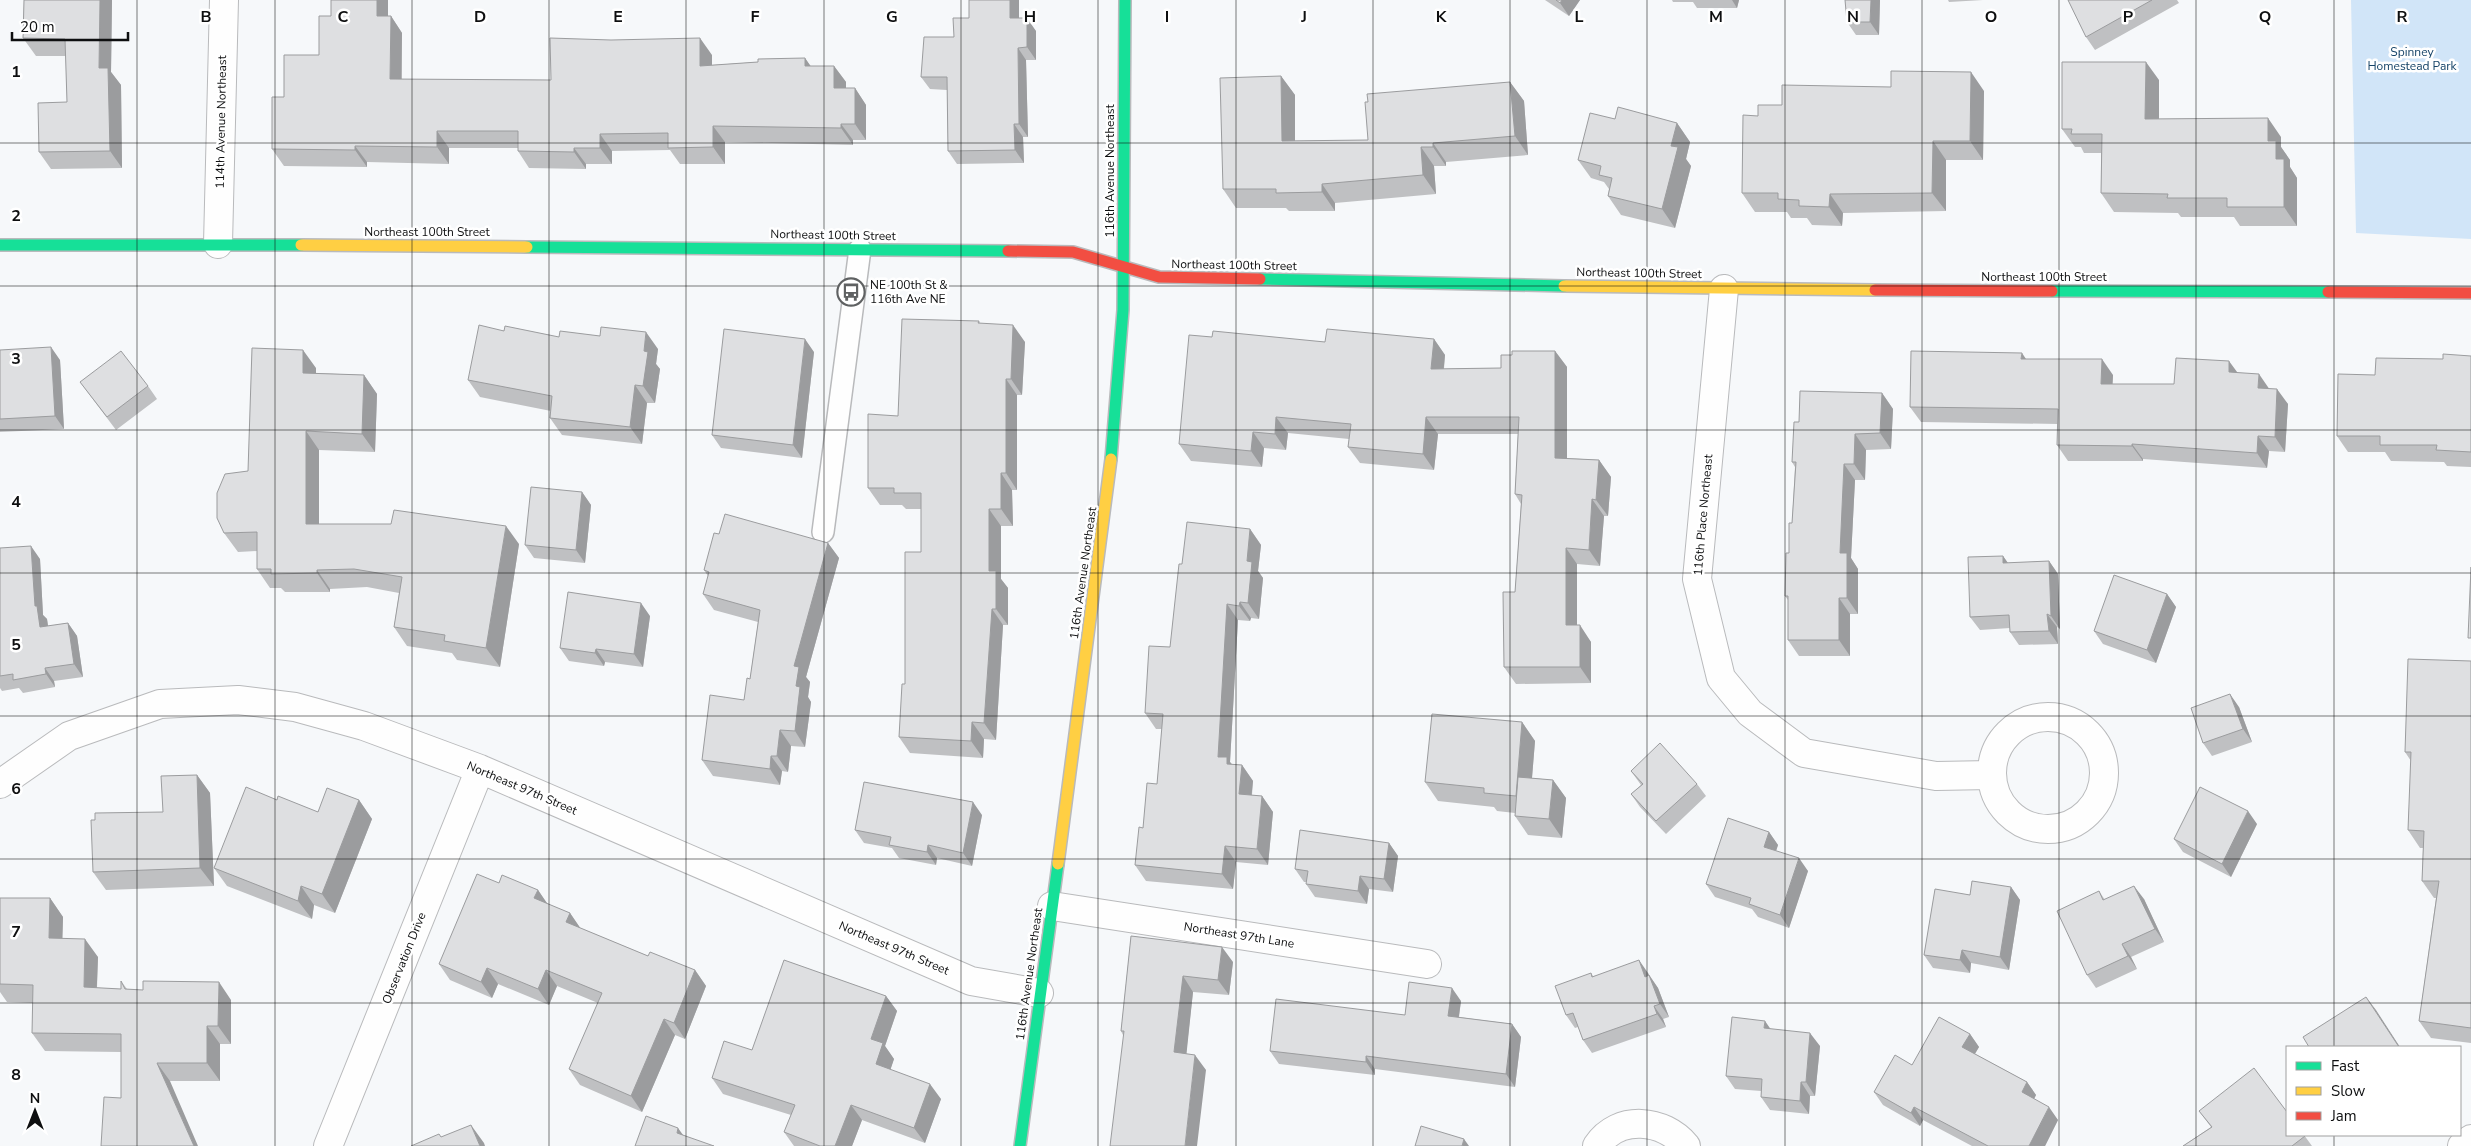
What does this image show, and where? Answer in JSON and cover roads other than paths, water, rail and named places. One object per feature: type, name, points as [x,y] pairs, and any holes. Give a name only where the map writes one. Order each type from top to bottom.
[{"type":"street","name":"114th Avenue Northeast","points":[[218,244],[224,0]]},
{"type":"street","name":"116th Avenue Northeast","points":[[1020,1146],[1115,432],[1123,268],[1125,0]]},
{"type":"street","name":"Northeast 100th Street","points":[[0,245],[218,244],[1073,252],[1159,277],[1724,289],[2471,293]]},
{"type":"street","name":"116th Place Northeast","points":[[1724,289],[1696,579],[1721,678],[1750,712],[1804,753],[1936,776],[1991,774]]},
{"type":"street","name":"Northeast 97th Street","points":[[0,784],[69,736],[160,704],[238,700],[295,707],[355,724],[480,769],[971,980],[1039,994]]},
{"type":"street","points":[[2047,716],[2064,718],[2080,726],[2093,738],[2102,754],[2105,772],[2102,789],[2095,806],[2082,818],[2067,827],[2049,830],[2032,828],[2016,820],[2003,808],[1994,792],[1991,774],[1994,757],[2001,741],[2014,728],[2029,720],[2047,716]]},
{"type":"street","name":"Observation Drive","points":[[328,1146],[480,769]]},
{"type":"street","name":"Northeast 97th Lane","points":[[1052,906],[1427,964]]},
{"type":"street","points":[[1597,1146],[1614,1130],[1630,1124],[1647,1123],[1664,1128],[1679,1138],[1686,1146]]},
{"type":"street","points":[[2462,1146],[2471,1139]]},
{"type":"lane","points":[[823,532],[860,249]]},
{"type":"place","name":"NE 100th St & 116th Ave NE","points":[[851,292]]},
{"type":"park label","name":"Spinney Homestead Park","points":[[2412,59]]}]
